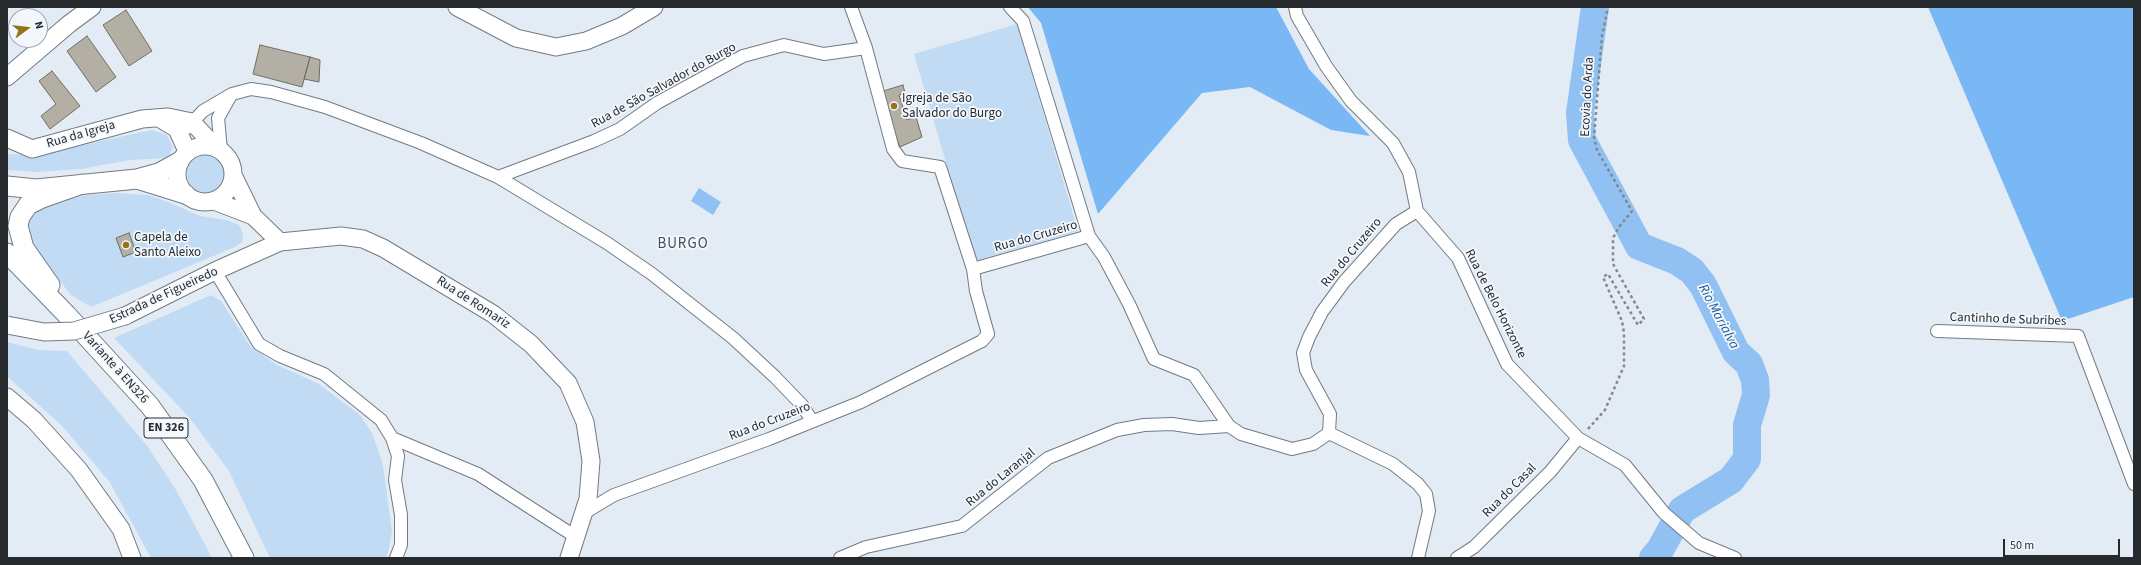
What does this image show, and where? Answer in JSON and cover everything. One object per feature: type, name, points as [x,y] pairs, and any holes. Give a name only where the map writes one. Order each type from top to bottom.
[{"type":"main road","points":[[7,77],[69,24],[92,7]]},
{"type":"main road","points":[[457,7],[516,38],[556,47],[586,41],[622,26],[654,7]]},
{"type":"main road","points":[[157,117],[173,126],[182,150],[177,179],[185,194]]},
{"type":"main road","name":"Rua da Igreja","points":[[7,138],[32,149],[93,131],[157,117],[168,117],[192,122]]},
{"type":"main road","points":[[192,122],[215,148],[228,157],[232,165],[233,175],[253,216],[280,242]]},
{"type":"main road","points":[[7,186],[36,189],[137,179],[159,173],[182,150],[195,147],[215,148]]},
{"type":"main road","points":[[214,201],[228,191],[233,175]]},
{"type":"main road","points":[[137,179],[185,194],[199,202],[214,201],[253,216]]},
{"type":"main road","points":[[66,314],[51,286],[24,248],[18,226],[20,216],[28,205],[42,198],[82,184]]},
{"type":"main road","name":"Rua de Romariz","points":[[280,242],[341,236],[363,239],[383,248],[493,314],[531,344],[568,383],[585,422],[592,462],[588,499],[569,558]]},
{"type":"main road","name":"Estrada de Figueiredo","points":[[7,325],[44,332],[74,331],[125,316],[215,271],[280,242]]},
{"type":"main road","name":"Variante à EN326","points":[[7,253],[66,314],[159,418],[203,480],[244,558]]},
{"type":"main road","points":[[7,397],[34,420],[79,470],[121,529],[132,558]]},
{"type":"street","points":[[851,7],[866,48],[893,149],[902,161],[940,167],[973,269]]},
{"type":"street","points":[[1010,7],[1023,21],[1089,236]]},
{"type":"street","name":"Rua de Belo Horizonte","points":[[1295,7],[1297,16],[1326,66],[1351,101],[1393,143],[1409,172],[1417,211],[1458,258],[1507,364],[1578,438],[1625,466],[1664,513],[1699,544],[1735,558]]},
{"type":"street","name":"Rua de São Salvador do Burgo","points":[[498,177],[594,141],[620,129],[658,103],[742,56],[784,45],[824,54],[866,48]]},
{"type":"street","points":[[182,150],[192,122],[203,111],[232,94],[251,89],[271,92],[325,107],[421,143],[498,177],[607,243],[652,274],[733,338],[775,376],[802,405],[812,421]]},
{"type":"street","points":[[215,148],[218,118],[232,94]]},
{"type":"street","name":"Rua do Cruzeiro","points":[[584,513],[614,495],[721,456],[861,402],[982,341],[988,334],[976,291],[973,269],[1089,236],[1104,257],[1122,291],[1154,359],[1194,375],[1229,426],[1240,434],[1292,448],[1313,444],[1328,433],[1330,414],[1306,370],[1303,353],[1309,337],[1322,312],[1344,282],[1396,224],[1417,211]]},
{"type":"street","points":[[215,271],[259,344],[280,356],[324,374],[381,420],[392,438],[398,456],[395,480],[401,516],[401,545],[396,558]]},
{"type":"street","name":"Cantinho de Subribes","points":[[1937,331],[2078,336],[2134,484]]},
{"type":"street","name":"Rua do Laranjal","points":[[840,558],[866,546],[962,526],[1048,458],[1117,430],[1144,425],[1172,424],[1199,428],[1229,426]]},
{"type":"street","points":[[1328,433],[1393,464],[1418,484],[1426,494],[1429,511],[1418,558]]},
{"type":"street","points":[[392,438],[478,474],[576,537]]},
{"type":"street","name":"Rua do Casal","points":[[1457,558],[1479,542],[1550,472],[1578,438]]},
{"type":"path","name":"Ecovia do Arda","points":[[1578,438],[1595,423],[1605,410],[1624,366],[1624,333],[1622,321],[1603,277],[1608,274],[1638,325],[1644,319],[1613,264],[1613,238],[1618,227],[1632,211],[1597,150],[1594,137],[1602,36],[1608,7]]},
{"type":"shaded area","points":[[1028,7],[1276,7],[1309,69],[1370,136],[1331,130],[1250,87],[1202,93],[1098,214],[1041,23]]},
{"type":"shaded area","points":[[1928,7],[2134,7],[2134,297],[2062,321]]},
{"type":"shaded area","points":[[1017,24],[1078,231],[975,261],[914,54]]},
{"type":"shaded area","points":[[152,130],[167,135],[173,147],[168,158],[130,160],[81,169],[38,172],[7,170],[7,154],[36,155]]},
{"type":"shaded area","points":[[202,155],[210,155],[220,160],[224,167],[224,181],[220,188],[210,193],[202,193],[192,188],[190,185],[187,178],[187,170],[192,160],[195,158]]},
{"type":"shaded area","points":[[699,188],[721,202],[713,215],[691,201]]},
{"type":"shaded area","points":[[117,193],[148,195],[200,216],[227,220],[239,225],[243,234],[242,242],[235,247],[91,307],[71,295],[35,249],[26,224],[34,212],[54,203],[86,195]]},
{"type":"shaded area","points":[[211,295],[221,301],[251,347],[277,365],[319,384],[360,415],[372,433],[383,465],[392,531],[387,558],[270,558],[229,471],[189,417],[114,338]]},
{"type":"shaded area","points":[[7,342],[38,350],[67,351],[148,447],[176,490],[212,558],[151,558],[109,481],[62,426],[7,376]]},
{"type":"building","points":[[126,10],[152,51],[129,66],[103,25]]},
{"type":"building","points":[[87,36],[116,77],[96,92],[67,51]]},
{"type":"building","points":[[260,45],[310,57],[302,87],[253,74]]},
{"type":"building","points":[[310,57],[320,60],[319,82],[304,79]]},
{"type":"building","points":[[52,71],[80,106],[50,129],[41,116],[56,104],[39,81]]},
{"type":"building","name":"Igreja de São Salvador do Burgo","points":[[903,85],[905,93],[899,95],[907,120],[916,117],[922,137],[900,147],[895,134],[893,134],[880,92]]},
{"type":"building","name":"Capela de Santo Aleixo","points":[[129,233],[136,252],[123,257],[116,238]]},
{"type":"waterway","name":"Rio Marialva","points":[[1595,7],[1580,113],[1582,140],[1639,246],[1677,261],[1692,271],[1703,285],[1736,352],[1749,364],[1755,380],[1756,395],[1747,425],[1747,459],[1731,480],[1682,510],[1660,550],[1653,558]]},
{"type":"place","name":"Igreja de São Salvador do Burgo","points":[[894,106]]},
{"type":"place","name":"Capela de Santo Aleixo","points":[[126,245]]},
{"type":"district","name":"BURGO","points":[[683,245]]}]
